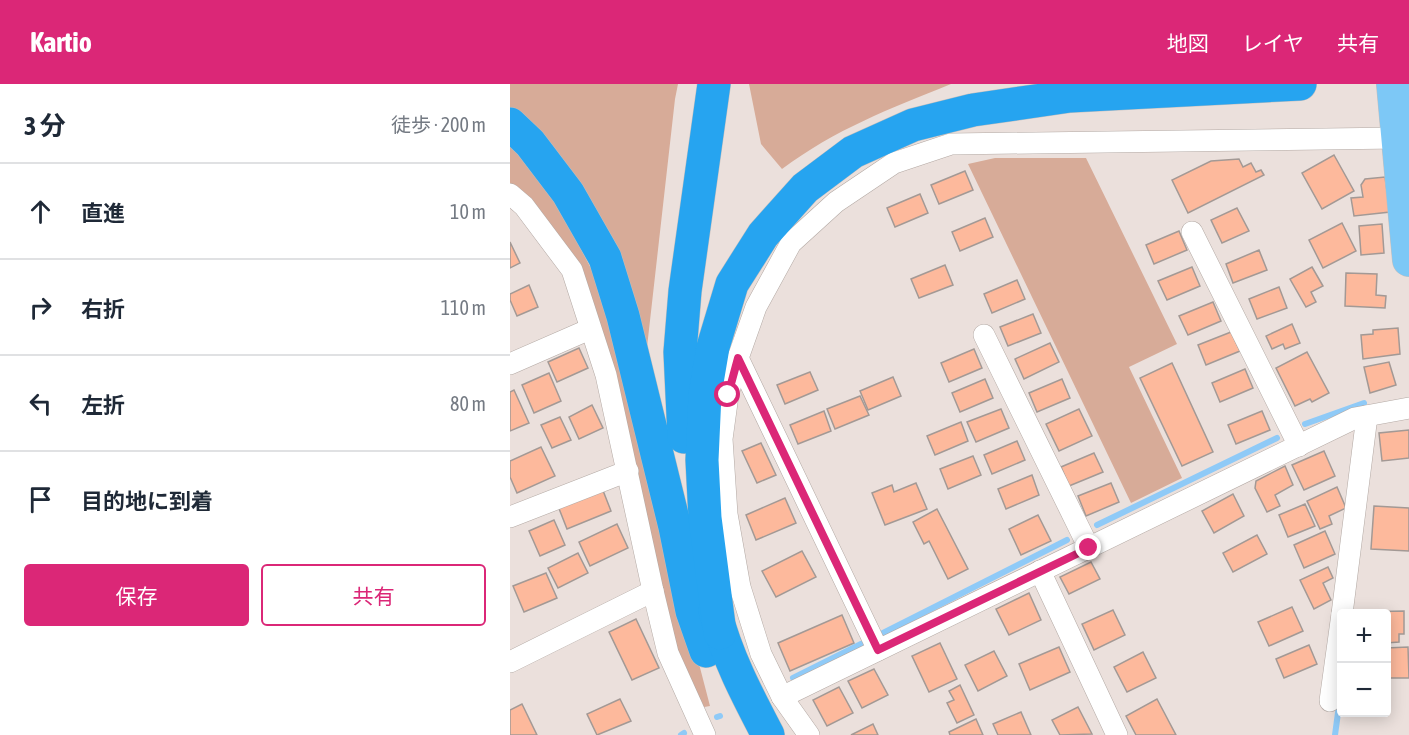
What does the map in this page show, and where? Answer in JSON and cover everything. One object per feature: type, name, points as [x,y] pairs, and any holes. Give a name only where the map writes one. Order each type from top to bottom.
[{"type":"highway","points":[[675,527],[666,451],[661,370],[664,307],[673,221],[693,84]]},
{"type":"highway","points":[[714,84],[693,226],[680,352],[685,457],[698,548],[720,633],[742,684],[768,735]]},
{"type":"highway","points":[[720,633],[705,518],[702,460],[705,394],[713,347],[732,284],[763,235],[804,188],[853,152],[913,125],[973,110],[1070,96],[1300,84]]},
{"type":"highway","points":[[510,124],[530,143],[568,193],[605,258],[623,316],[675,527],[692,611],[712,668],[744,735]]},
{"type":"main road","points":[[1399,96],[1398,138],[1409,260]]},
{"type":"street","points":[[809,735],[782,697],[761,654],[741,587],[727,514],[722,439],[728,395],[738,358],[756,307],[791,243],[836,202],[894,163],[951,144],[1398,138]]},
{"type":"street","points":[[514,204],[572,270],[606,375],[668,653],[705,735]]},
{"type":"street","points":[[1192,232],[1299,446]]},
{"type":"street","points":[[510,364],[590,329]]},
{"type":"street","points":[[984,335],[1089,548]]},
{"type":"street","points":[[738,358],[878,650]]},
{"type":"street","points":[[782,697],[1355,418],[1409,408]]},
{"type":"street","points":[[1342,609],[1367,416]]},
{"type":"street","points":[[510,517],[628,471]]},
{"type":"street","points":[[1040,571],[1117,735]]},
{"type":"street","points":[[510,662],[653,591]]},
{"type":"street","points":[[1330,701],[1337,646]]},
{"type":"shaded area","points":[[510,84],[678,84],[646,356],[510,112]]},
{"type":"shaded area","points":[[749,84],[951,84],[843,131],[782,169],[761,144]]},
{"type":"shaded area","points":[[510,144],[562,212],[601,288],[710,706],[693,709],[578,289],[510,192]]},
{"type":"shaded area","points":[[995,158],[1086,158],[1177,344],[1129,367],[1182,478],[1131,503],[968,164]]},
{"type":"building","points":[[1334,155],[1354,191],[1322,209],[1302,173]]},
{"type":"building","points":[[1239,159],[1243,167],[1251,163],[1256,172],[1261,170],[1264,175],[1188,213],[1172,180],[1211,161]]},
{"type":"building","points":[[965,171],[973,190],[939,204],[931,185]]},
{"type":"building","points":[[1385,177],[1390,212],[1354,216],[1351,198],[1363,197],[1361,185],[1365,179]]},
{"type":"building","points":[[920,194],[928,213],[895,227],[887,208]]},
{"type":"building","points":[[1237,208],[1249,231],[1222,243],[1211,220]]},
{"type":"building","points":[[985,218],[993,237],[960,251],[952,232]]},
{"type":"building","points":[[1342,223],[1356,251],[1323,268],[1309,240]]},
{"type":"building","points":[[1382,224],[1384,253],[1361,255],[1359,226]]},
{"type":"building","points":[[1179,231],[1187,250],[1154,264],[1146,245]]},
{"type":"building","points":[[510,242],[520,263],[510,268]]},
{"type":"building","points":[[1259,250],[1267,270],[1233,283],[1226,264]]},
{"type":"building","points":[[945,265],[953,285],[919,298],[911,279]]},
{"type":"building","points":[[1192,267],[1200,286],[1167,300],[1158,281]]},
{"type":"building","points":[[1312,267],[1323,286],[1311,292],[1316,302],[1306,307],[1290,279]]},
{"type":"building","points":[[1346,273],[1377,274],[1376,295],[1386,296],[1385,308],[1345,306]]},
{"type":"building","points":[[1017,280],[1025,299],[992,313],[984,294]]},
{"type":"building","points":[[529,285],[538,307],[517,316],[510,300],[510,294]]},
{"type":"building","points":[[1279,287],[1287,308],[1257,319],[1249,299]]},
{"type":"building","points":[[1213,302],[1221,321],[1188,335],[1179,316]]},
{"type":"building","points":[[1033,314],[1041,333],[1008,346],[1000,327]]},
{"type":"building","points":[[1292,324],[1300,343],[1285,349],[1283,344],[1272,349],[1266,336]]},
{"type":"building","points":[[1398,328],[1400,354],[1363,359],[1361,335],[1373,334],[1373,330]]},
{"type":"building","points":[[1231,332],[1240,351],[1206,365],[1198,345]]},
{"type":"building","points":[[1050,343],[1059,362],[1024,379],[1015,359]]},
{"type":"building","points":[[579,348],[588,368],[557,382],[548,362]]},
{"type":"building","points":[[974,349],[982,368],[949,382],[941,363]]},
{"type":"building","points":[[1307,352],[1329,393],[1312,402],[1310,399],[1295,406],[1276,368]]},
{"type":"building","points":[[1389,362],[1396,385],[1370,393],[1364,367]]},
{"type":"building","points":[[1172,363],[1213,452],[1182,466],[1140,378]]},
{"type":"building","points":[[1245,369],[1253,388],[1220,402],[1212,383]]},
{"type":"building","points":[[810,372],[818,390],[785,404],[777,385]]},
{"type":"building","points":[[549,373],[561,401],[534,413],[522,385]]},
{"type":"building","points":[[893,377],[901,396],[868,410],[860,391]]},
{"type":"building","points":[[985,379],[993,398],[960,412],[952,393]]},
{"type":"building","points":[[1062,379],[1070,398],[1037,412],[1029,393]]},
{"type":"building","points":[[514,390],[529,423],[510,431],[510,392]]},
{"type":"building","points":[[860,396],[869,415],[835,429],[827,409]]},
{"type":"building","points":[[592,405],[603,428],[579,439],[569,417]]},
{"type":"building","points":[[1001,409],[1009,428],[976,442],[967,422]]},
{"type":"building","points":[[1079,409],[1092,436],[1059,451],[1046,424]]},
{"type":"building","points":[[824,411],[831,431],[798,444],[790,425]]},
{"type":"building","points":[[1262,411],[1270,430],[1236,444],[1228,425]]},
{"type":"building","points":[[560,417],[571,440],[552,448],[541,425]]},
{"type":"building","points":[[961,422],[968,441],[935,455],[927,436]]},
{"type":"building","points":[[1409,430],[1409,458],[1382,461],[1379,433]]},
{"type":"building","points":[[1017,441],[1025,460],[992,474],[984,455]]},
{"type":"building","points":[[761,443],[776,475],[757,483],[742,451]]},
{"type":"building","points":[[541,447],[555,476],[517,493],[510,477],[510,461]]},
{"type":"building","points":[[1324,451],[1335,476],[1304,490],[1292,465]]},
{"type":"building","points":[[1094,453],[1103,472],[1069,486],[1061,467]]},
{"type":"building","points":[[973,456],[981,475],[948,489],[940,469]]},
{"type":"building","points":[[1285,466],[1293,485],[1275,495],[1280,506],[1267,512],[1255,488],[1256,481]]},
{"type":"building","points":[[1032,475],[1039,495],[1006,509],[998,489]]},
{"type":"building","points":[[916,483],[927,509],[885,525],[872,493],[892,485],[894,492]]},
{"type":"building","points":[[1111,483],[1119,502],[1086,516],[1078,496]]},
{"type":"building","points":[[1337,487],[1346,508],[1329,516],[1332,524],[1320,529],[1307,501]]},
{"type":"building","points":[[602,488],[611,511],[567,529],[558,506]]},
{"type":"building","points":[[1233,494],[1244,516],[1214,533],[1202,511]]},
{"type":"building","points":[[785,498],[796,523],[756,540],[746,515]]},
{"type":"building","points":[[1305,504],[1315,526],[1288,537],[1279,515]]},
{"type":"building","points":[[1374,506],[1409,508],[1409,551],[1371,549]]},
{"type":"building","points":[[937,509],[968,569],[948,579],[929,541],[924,544],[913,522]]},
{"type":"building","points":[[1038,515],[1051,541],[1021,555],[1009,529]]},
{"type":"building","points":[[554,520],[565,545],[540,556],[529,531]]},
{"type":"building","points":[[617,524],[628,548],[590,566],[579,542]]},
{"type":"building","points":[[1325,531],[1335,554],[1304,568],[1294,545]]},
{"type":"building","points":[[1257,535],[1267,554],[1233,572],[1223,553]]},
{"type":"building","points":[[802,551],[816,577],[776,597],[762,571]]},
{"type":"building","points":[[578,553],[588,573],[558,588],[548,568]]},
{"type":"building","points":[[1091,562],[1100,579],[1069,594],[1060,577]]},
{"type":"building","points":[[1328,567],[1333,578],[1323,583],[1331,600],[1314,609],[1300,580]]},
{"type":"building","points":[[546,573],[557,598],[524,612],[513,586]]},
{"type":"building","points":[[1029,593],[1041,620],[1009,635],[996,609]]},
{"type":"building","points":[[1292,607],[1303,631],[1269,646],[1258,622]]},
{"type":"building","points":[[1113,610],[1125,635],[1094,650],[1082,624]]},
{"type":"building","points":[[1391,611],[1404,611],[1404,634],[1399,634],[1399,642],[1391,643]]},
{"type":"building","points":[[842,615],[854,643],[790,671],[778,643]]},
{"type":"building","points":[[636,619],[659,668],[632,680],[609,632]]},
{"type":"building","points":[[940,643],[957,679],[929,692],[912,656]]},
{"type":"building","points":[[1309,645],[1317,664],[1284,678],[1276,659]]},
{"type":"building","points":[[1059,647],[1070,672],[1030,690],[1019,664]]},
{"type":"building","points":[[1408,647],[1409,678],[1391,678],[1391,648]]},
{"type":"building","points":[[994,651],[1007,676],[978,691],[965,665]]},
{"type":"building","points":[[1143,652],[1156,678],[1127,692],[1114,667]]},
{"type":"building","points":[[874,669],[888,695],[862,708],[848,681]]},
{"type":"building","points":[[960,685],[974,715],[957,723],[947,703],[954,700],[949,691]]},
{"type":"building","points":[[839,687],[853,713],[827,726],[813,700]]},
{"type":"building","points":[[620,699],[631,721],[597,735],[587,714]]},
{"type":"building","points":[[1157,699],[1176,735],[1136,735],[1126,716]]},
{"type":"building","points":[[522,704],[537,735],[510,735],[510,710]]},
{"type":"building","points":[[1078,707],[1092,734],[1060,735],[1052,720]]},
{"type":"building","points":[[1021,712],[1031,735],[998,735],[993,724]]},
{"type":"building","points":[[976,719],[983,735],[950,735],[949,732]]},
{"type":"building","points":[[873,724],[878,735],[851,735]]},
{"type":"waterway","points":[[1305,424],[1364,403]]},
{"type":"waterway","points":[[1097,525],[1277,438]]},
{"type":"waterway","points":[[883,633],[1067,540]]},
{"type":"waterway","points":[[793,678],[861,644]]},
{"type":"waterway","points":[[1335,735],[1337,717]]},
{"type":"route","points":[[728,395],[738,358],[878,650],[1089,548]]}]
